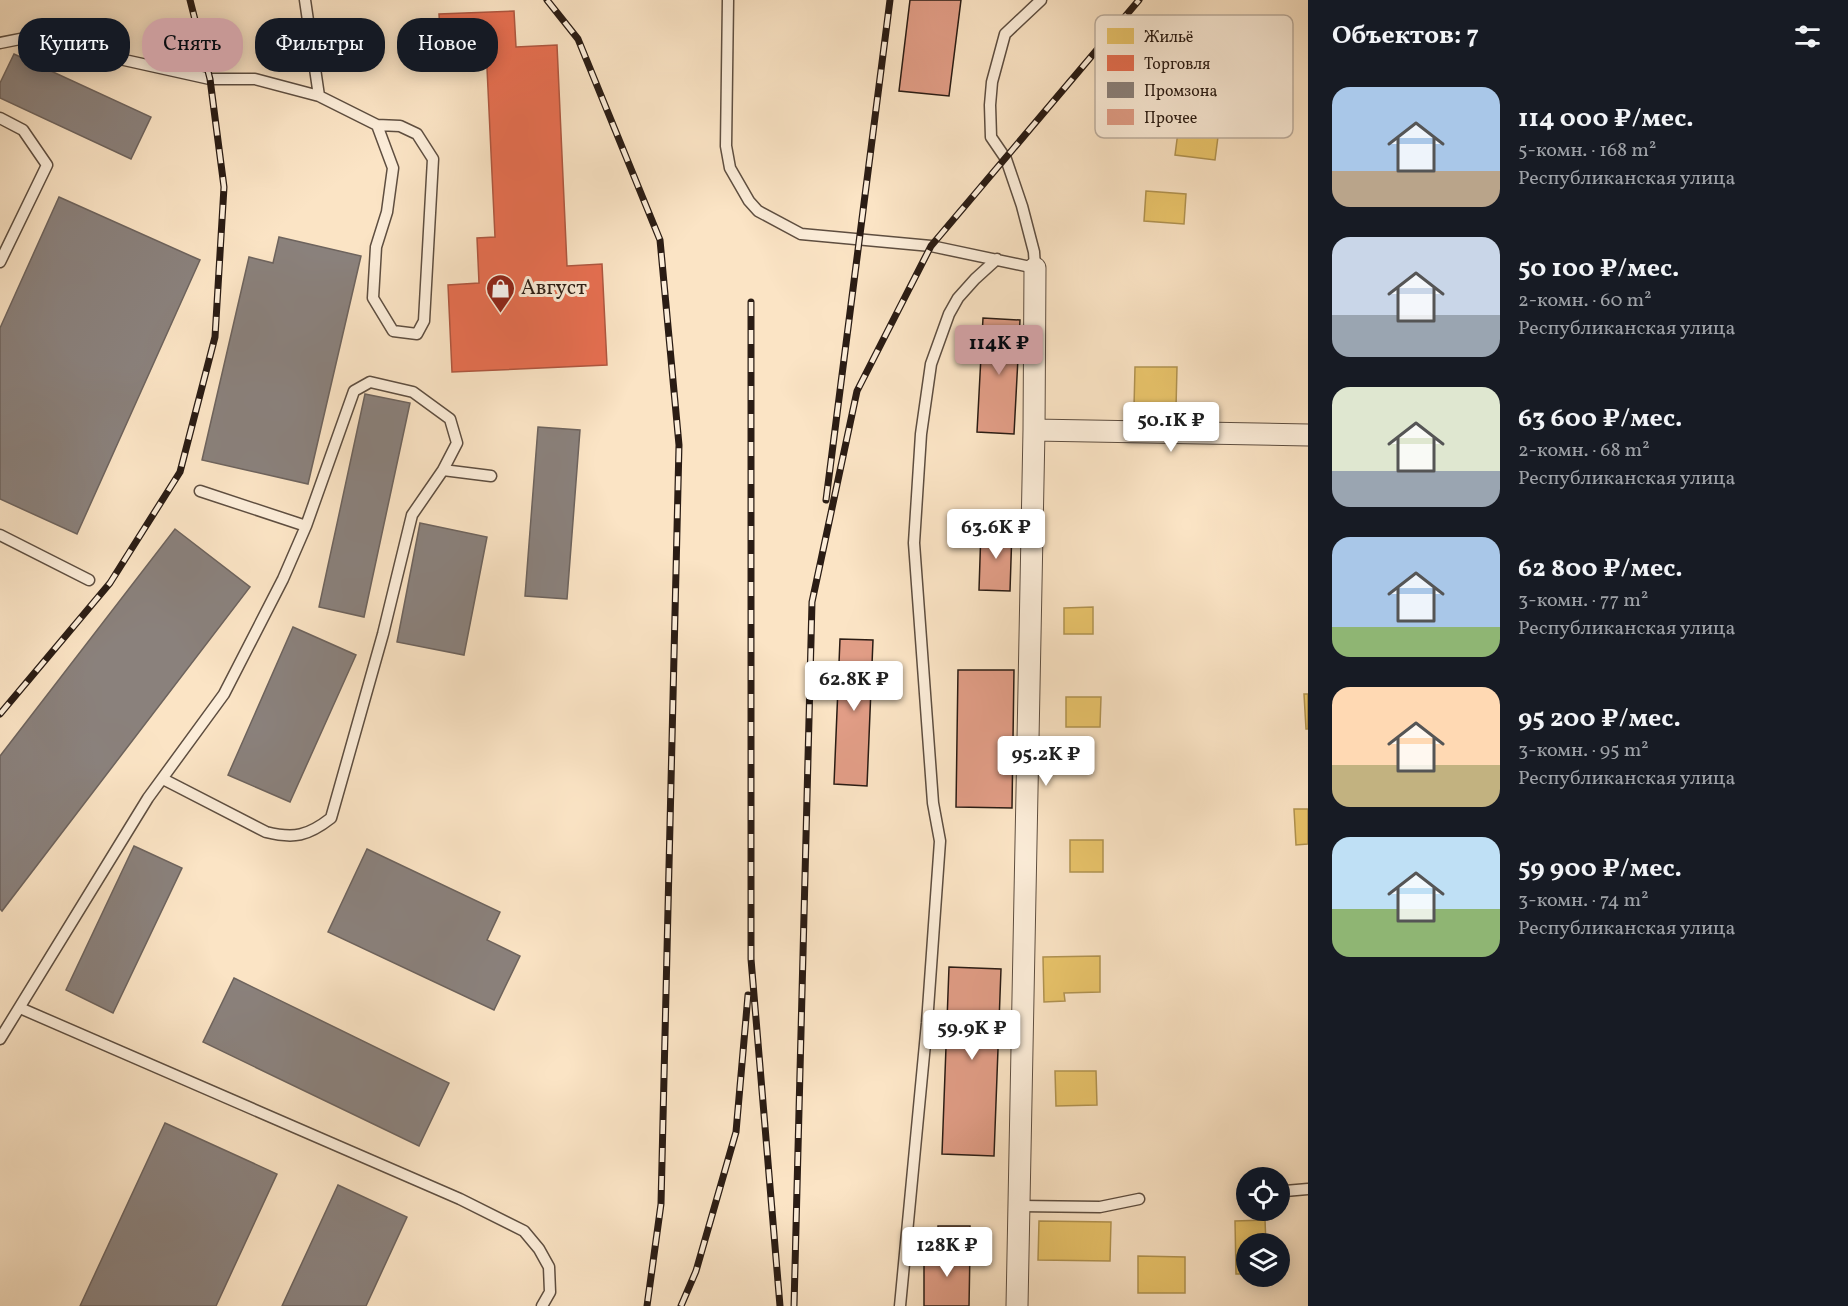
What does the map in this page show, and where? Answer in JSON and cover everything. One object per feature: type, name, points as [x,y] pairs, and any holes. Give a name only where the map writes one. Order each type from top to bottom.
[{"type":"street","points":[[1017,1306],[1034,430],[1035,267]]},
{"type":"street","points":[[1034,430],[1308,435]]},
{"type":"lane","points":[[305,0],[320,96]]},
{"type":"lane","points":[[728,0],[726,146],[730,168],[749,201],[758,211],[801,234],[931,246],[1035,267],[1034,252],[1022,206],[1006,159],[991,137],[990,105],[992,82],[1005,34],[1041,0]]},
{"type":"lane","points":[[0,43],[25,38],[210,79],[255,79],[320,96],[377,125],[400,126],[417,134],[433,159],[424,321],[417,334],[393,331],[373,298],[376,247],[387,212],[393,168],[377,125]]},
{"type":"lane","points":[[0,118],[22,129],[47,165],[0,262]]},
{"type":"lane","points":[[900,1306],[927,1023],[940,841],[933,803],[914,543],[921,434],[931,364],[949,314],[958,298],[997,260]]},
{"type":"lane","points":[[0,1039],[148,798],[162,778],[224,694],[283,579],[306,526],[354,391],[370,382],[413,392],[450,419],[457,443],[443,470],[412,515],[383,634],[331,818],[313,832],[284,837],[266,832],[162,778]]},
{"type":"lane","points":[[443,470],[491,476]]},
{"type":"lane","points":[[200,491],[306,526]]},
{"type":"lane","points":[[0,535],[89,580]]},
{"type":"lane","points":[[20,1008],[460,1199],[524,1231],[549,1267],[550,1292],[542,1306]]},
{"type":"lane","points":[[1290,1191],[1308,1189]]},
{"type":"lane","points":[[1019,1206],[1100,1207],[1139,1199]]},
{"type":"building: Жильё","points":[[1177,138],[1218,138],[1215,160],[1175,155]]},
{"type":"building: Жильё","points":[[1146,191],[1186,194],[1184,224],[1144,221]]},
{"type":"building: Жильё","points":[[1135,367],[1177,367],[1176,408],[1134,407]]},
{"type":"building: Жильё","points":[[1093,607],[1093,634],[1064,634],[1064,608]]},
{"type":"building: Жильё","points":[[1304,694],[1308,694],[1308,729],[1306,729]]},
{"type":"building: Жильё","points":[[1066,697],[1101,697],[1100,727],[1066,727]]},
{"type":"building: Жильё","points":[[1294,809],[1308,809],[1308,844],[1296,845]]},
{"type":"building: Жильё","points":[[1070,840],[1103,840],[1103,872],[1070,872]]},
{"type":"building: Жильё","points":[[1100,956],[1100,992],[1064,993],[1065,1001],[1044,1002],[1043,957]]},
{"type":"building: Жильё","points":[[1055,1071],[1096,1071],[1097,1105],[1056,1106]]},
{"type":"building: Жильё","points":[[1039,1221],[1111,1222],[1110,1261],[1038,1260]]},
{"type":"building: Жильё","points":[[1235,1221],[1265,1221],[1266,1233],[1236,1233],[1236,1274]]},
{"type":"building: Жильё","points":[[1138,1256],[1185,1257],[1185,1293],[1138,1293]]},
{"type":"building: Торговля","points":[[514,11],[516,47],[557,45],[567,266],[602,264],[607,365],[452,372],[448,285],[479,283],[477,238],[495,237],[487,72],[498,72],[498,18],[439,18],[439,14]]},
{"type":"building: Промзона","points":[[14,54],[18,56],[18,72],[53,72],[151,117],[131,159],[0,98],[0,83]]},
{"type":"building: Промзона","points":[[59,197],[200,260],[77,534],[0,499],[0,328]]},
{"type":"building: Промзона","points":[[279,237],[361,256],[308,484],[202,460],[249,257],[273,263]]},
{"type":"building: Промзона","points":[[365,394],[410,403],[364,617],[319,607]]},
{"type":"building: Промзона","points":[[538,427],[580,430],[567,599],[525,596]]},
{"type":"building: Промзона","points":[[420,523],[487,537],[464,655],[397,642]]},
{"type":"building: Промзона","points":[[175,529],[250,587],[2,911],[0,909],[0,756]]},
{"type":"building: Промзона","points":[[293,627],[356,655],[290,802],[228,775]]},
{"type":"building: Промзона","points":[[134,846],[182,868],[113,1013],[66,990]]},
{"type":"building: Промзона","points":[[367,849],[500,912],[487,940],[520,956],[494,1010],[328,932]]},
{"type":"building: Промзона","points":[[234,978],[449,1083],[419,1146],[203,1042]]},
{"type":"building: Промзона","points":[[165,1123],[277,1174],[216,1306],[80,1306]]},
{"type":"building: Промзона","points":[[338,1185],[407,1217],[366,1306],[282,1306]]},
{"type":"building: Прочее","points":[[910,0],[961,0],[949,96],[899,91]]},
{"type":"building: Прочее","points":[[983,318],[1020,320],[1014,434],[977,432]]},
{"type":"building: Прочее","points":[[981,529],[1012,530],[1010,591],[979,590]]},
{"type":"building: Прочее","points":[[840,639],[873,640],[867,786],[834,784]]},
{"type":"building: Прочее","points":[[958,670],[1014,670],[1012,808],[956,807]]},
{"type":"building: Прочее","points":[[949,967],[1001,969],[994,1156],[942,1154]]},
{"type":"building: Прочее","points":[[938,1226],[970,1226],[970,1250],[938,1251]]},
{"type":"building: Прочее","points":[[924,1250],[970,1250],[969,1306],[924,1306]]},
{"type":"railway","points":[[0,714],[110,583],[180,472],[215,337],[224,187],[210,79],[190,0]]},
{"type":"railway","points":[[547,0],[578,39],[660,240],[679,445],[661,1204],[647,1306]]},
{"type":"railway","points":[[826,500],[890,0]]},
{"type":"railway","points":[[1126,15],[1139,0]]},
{"type":"railway","points":[[794,1306],[812,602],[857,391],[931,246],[1095,52]]},
{"type":"railway","points":[[751,302],[751,959],[780,1306]]},
{"type":"railway","points":[[681,1306],[696,1271],[736,1132],[748,995]]},
{"type":"place","name":"Август","points":[[500,314]]}]
